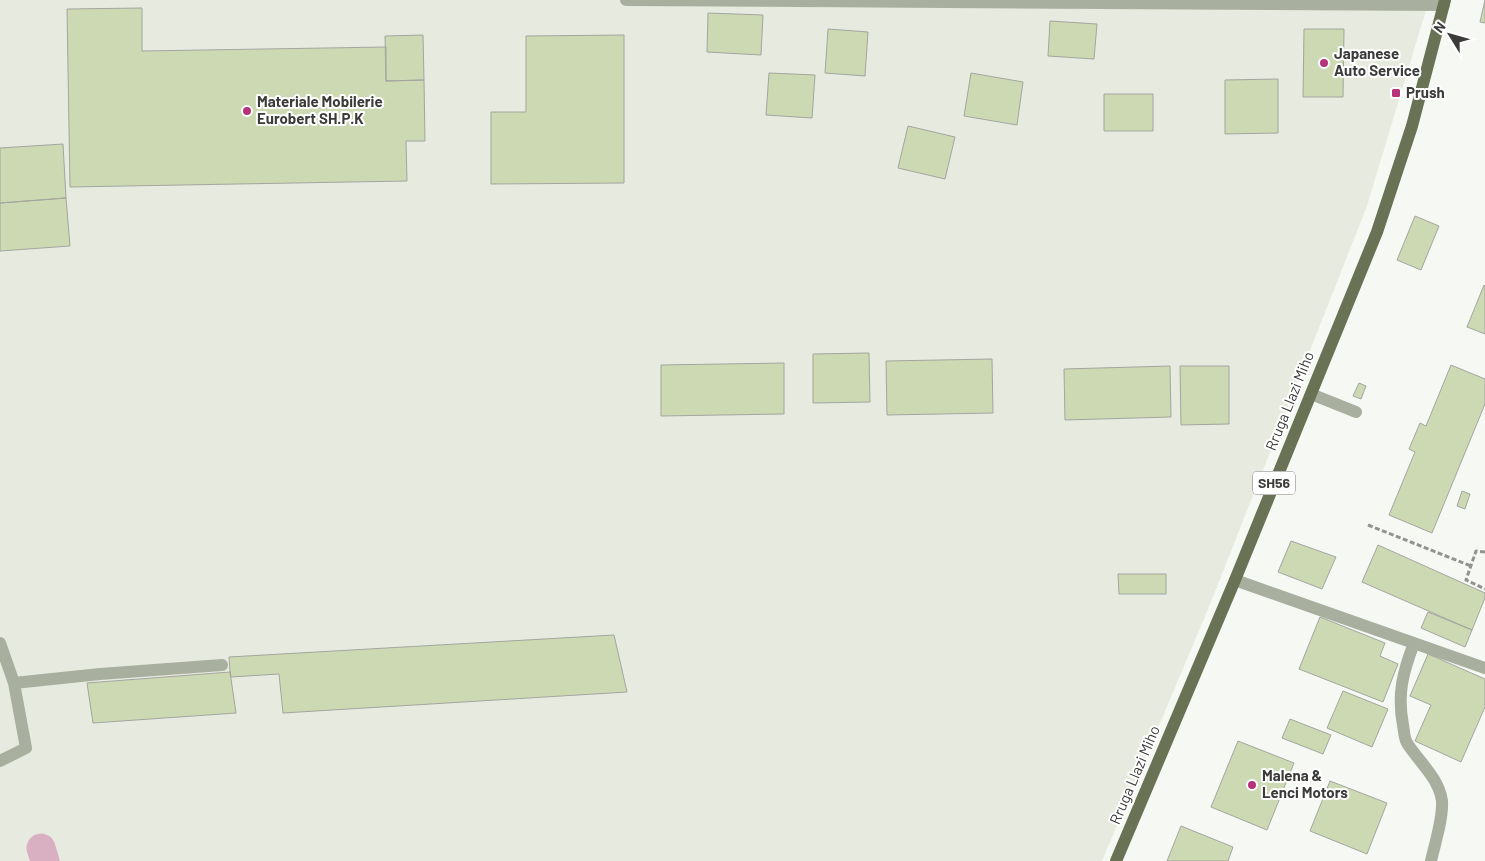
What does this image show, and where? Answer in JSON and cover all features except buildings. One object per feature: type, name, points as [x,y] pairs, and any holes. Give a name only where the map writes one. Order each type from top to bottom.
[{"type":"main road","name":"Rruga Llazi Miho","points":[[1116,861],[1235,580],[1377,232],[1412,126],[1445,3]]},
{"type":"street","points":[[626,0],[1445,3]]},
{"type":"street","points":[[1311,394],[1356,412]]},
{"type":"street","points":[[1235,580],[1485,668]]},
{"type":"street","points":[[0,643],[14,684],[26,748],[0,761]]},
{"type":"street","points":[[1414,643],[1406,663],[1400,704],[1406,741],[1438,787],[1442,802],[1431,861]]},
{"type":"street","points":[[14,684],[100,674],[222,664]]},
{"type":"path","points":[[1368,525],[1471,566]]},
{"type":"path","points":[[1485,552],[1476,551],[1466,580],[1485,589]]},
{"type":"shaded area","points":[[0,0],[1429,0],[1367,206],[1211,602],[1102,861],[0,861]]},
{"type":"waterway","points":[[41,848],[45,861]]},
{"type":"place","name":"Japanese Auto Service","points":[[1324,63]]},
{"type":"place","name":"Prush","points":[[1396,93]]},
{"type":"place","name":"Materiale Mobilerie Eurobert SH.P.K","points":[[247,111]]},
{"type":"place","name":"Malena & Lenci Motors","points":[[1252,785]]}]
